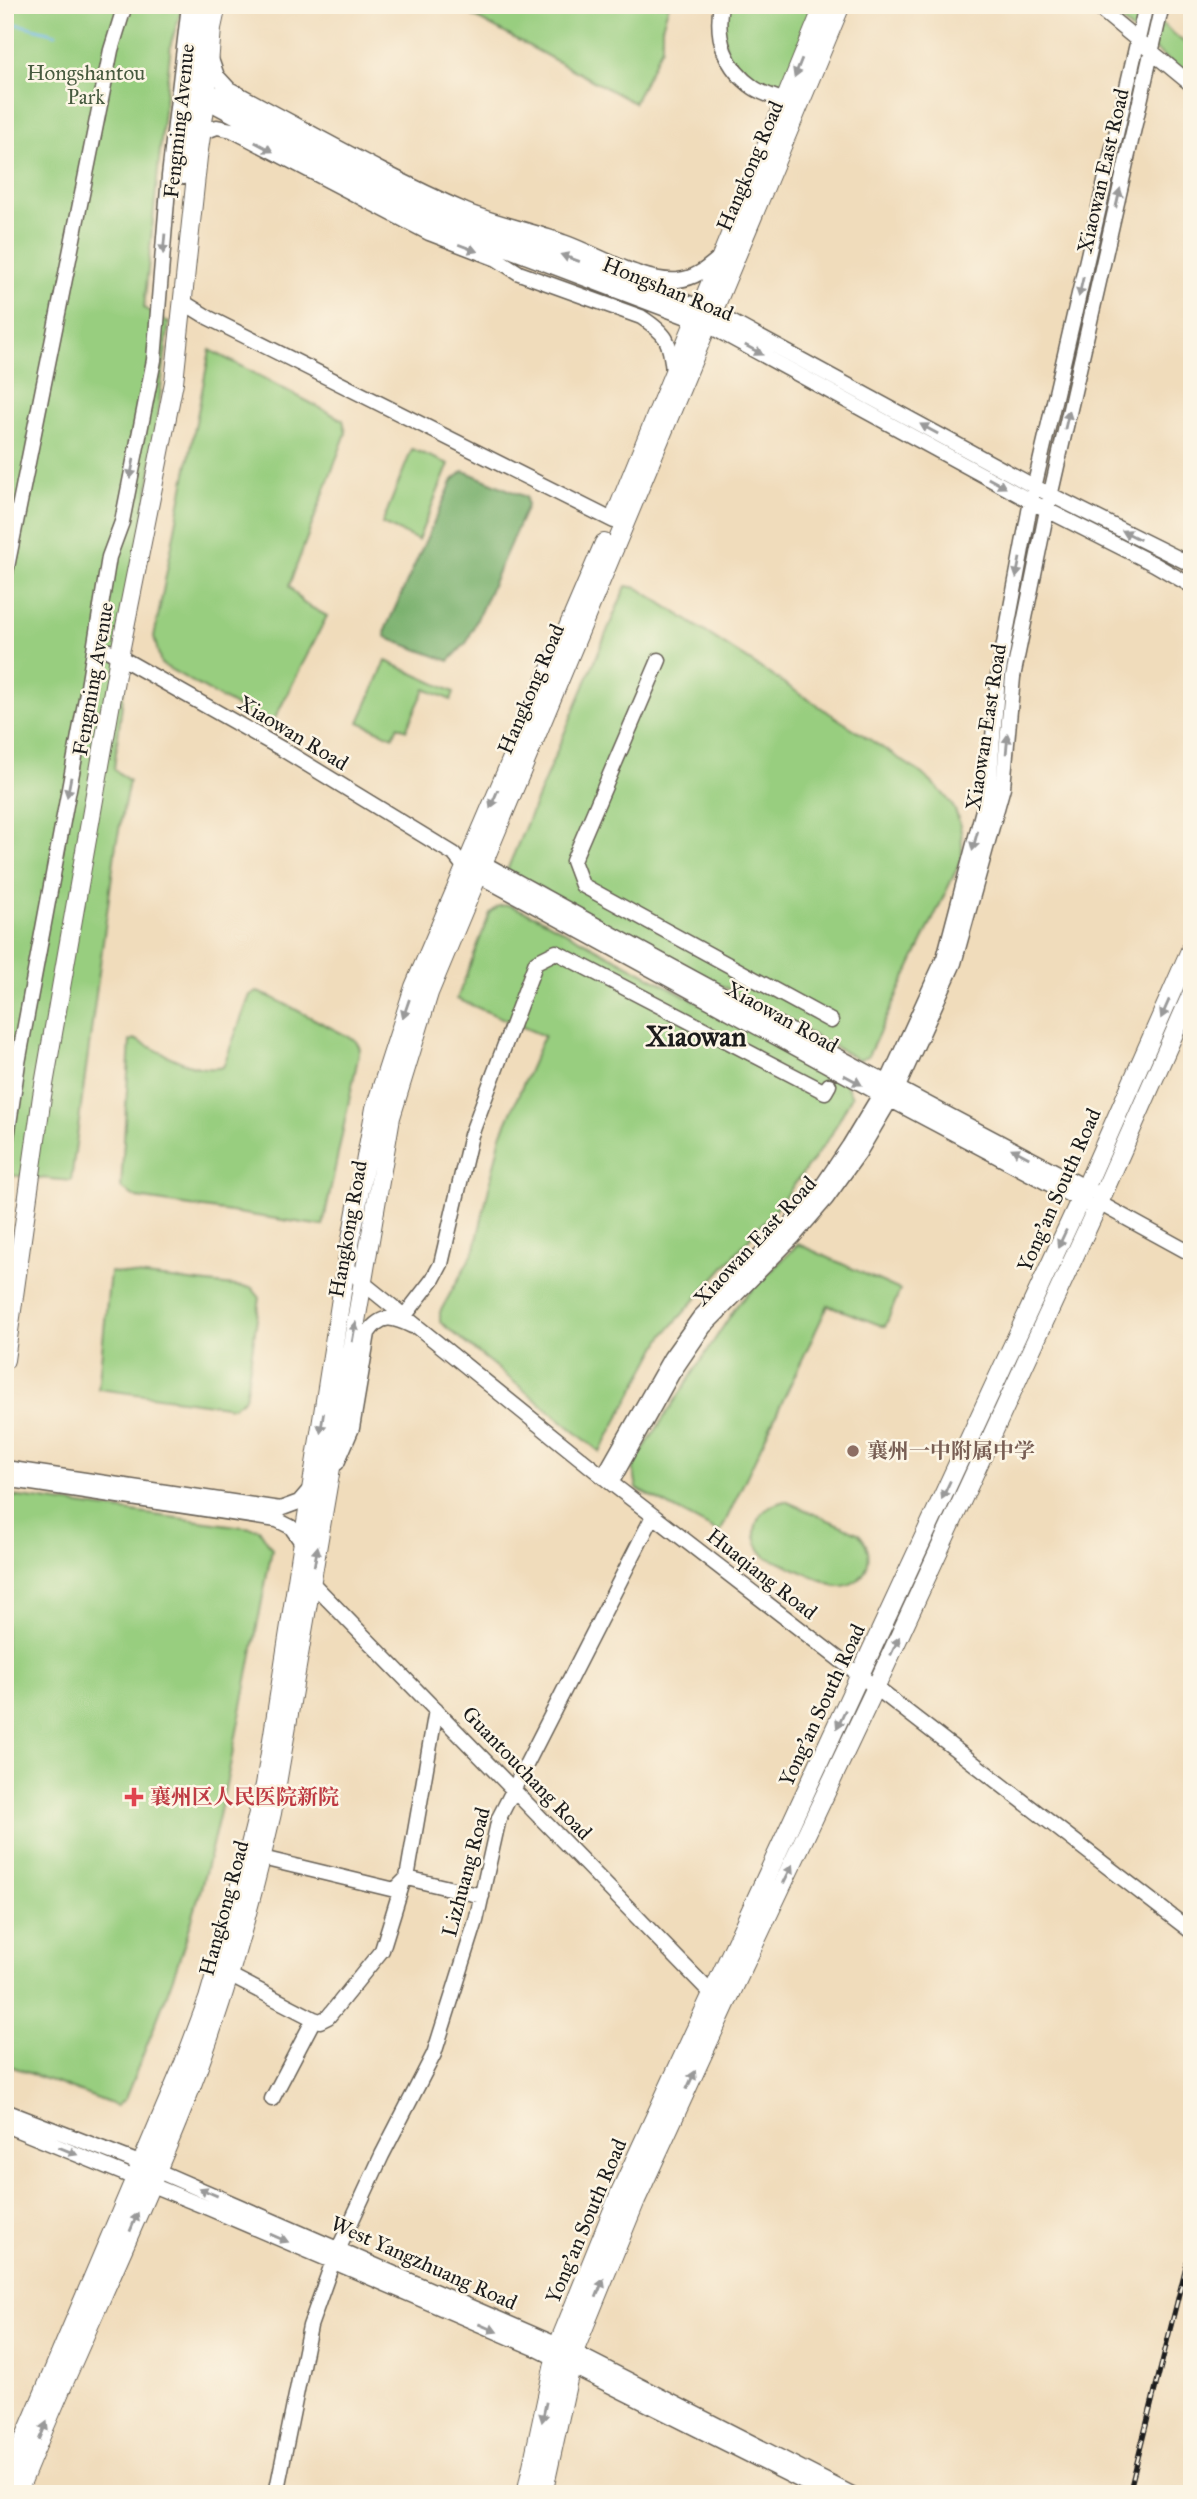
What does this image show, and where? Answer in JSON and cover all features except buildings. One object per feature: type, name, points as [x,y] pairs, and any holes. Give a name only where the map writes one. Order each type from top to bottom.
[{"type":"main road","name":"Fengming Avenue","points":[[114,654],[174,382],[201,132],[200,25],[205,5]]},
{"type":"main road","name":"Fengming Avenue","points":[[5,1360],[34,1117],[165,371],[199,91],[210,55],[217,5]]},
{"type":"main road","name":"Hangkong Road","points":[[18,2494],[146,2175],[208,1999],[234,1909],[265,1785],[303,1544],[320,1486],[362,1282],[391,1117],[470,863],[614,521],[673,371],[704,316],[720,257],[824,5]]},
{"type":"main road","name":"Hangkong Road","points":[[5,2484],[146,2175],[184,2107],[229,1975],[262,1858],[312,1582],[320,1486],[346,1266],[374,1108],[414,987],[841,5]]},
{"type":"main road","name":"Yong'an South Road","points":[[526,2494],[565,2355],[621,2190],[1083,1194],[1192,946]]},
{"type":"main road","name":"Yong'an South Road","points":[[542,2494],[565,2355],[724,2006],[875,1689],[1099,1203],[1192,993]]},
{"type":"main road","name":"Fengming Avenue","points":[[5,1290],[26,1179]]},
{"type":"street","points":[[5,577],[111,50],[125,5]]},
{"type":"street","points":[[5,1151],[109,558],[122,522],[154,360],[169,176],[189,5]]},
{"type":"street","points":[[721,5],[719,40],[727,61],[754,88],[785,101]]},
{"type":"street","points":[[1095,5],[1192,85]]},
{"type":"street","name":"Xiaowan East Road","points":[[889,1091],[944,958],[989,786],[998,676],[1033,494],[1146,5]]},
{"type":"street","name":"Xiaowan East Road","points":[[607,1480],[671,1357],[685,1337],[699,1318],[786,1229],[818,1192],[889,1091],[954,963],[1003,787],[1013,677],[1047,510],[1162,5]]},
{"type":"street","points":[[210,55],[217,76],[229,89],[422,191],[468,212],[561,241],[650,277],[677,280],[700,275],[720,257]]},
{"type":"street","name":"Hongshan Road","points":[[199,91],[419,203],[486,230],[520,240],[704,316],[1033,494],[1047,510],[1192,586]]},
{"type":"street","points":[[201,132],[217,127],[232,130],[429,233],[497,259],[519,273],[641,317],[657,328],[670,343],[673,371]]},
{"type":"street","points":[[183,302],[614,521]]},
{"type":"street","name":"Hongshan Road","points":[[1033,494],[1051,493],[1192,565]]},
{"type":"street","name":"Xiaowan Road","points":[[114,654],[282,749],[470,863],[1192,1254]]},
{"type":"street","points":[[659,660],[573,862],[582,885],[831,1021]]},
{"type":"street","points":[[406,1314],[441,1264],[471,1135],[536,962],[556,952],[825,1092],[829,1085]]},
{"type":"street","name":"Huaqiang Road","points":[[346,1266],[362,1282],[406,1314],[607,1480],[1192,1932]]},
{"type":"street","points":[[5,1468],[280,1509],[299,1502],[320,1486],[352,1428],[368,1333],[374,1324],[382,1319],[396,1319],[427,1332]]},
{"type":"street","points":[[5,1479],[277,1520],[291,1527],[303,1544]]},
{"type":"street","name":"Lizhuang Road","points":[[276,2494],[307,2337],[336,2255],[382,2155],[434,2054],[476,1921],[499,1818],[653,1516]]},
{"type":"street","name":"Guantouchang Road","points":[[312,1582],[712,1994]]},
{"type":"street","points":[[229,1975],[320,2021],[328,2017],[382,1950],[405,1880],[436,1710]]},
{"type":"street","points":[[262,1858],[395,1890],[405,1880]]},
{"type":"street","points":[[405,1880],[482,1896]]},
{"type":"street","points":[[272,2099],[314,2019]]},
{"type":"street","name":"West Yangzhuang Road","points":[[5,2111],[146,2175],[208,2208],[336,2255],[565,2355],[852,2494]]},
{"type":"street","name":"West Yangzhuang Road","points":[[5,2125],[146,2175]]},
{"type":"street","name":"West Yangzhuang Road","points":[[565,2355],[827,2494]]},
{"type":"green space","name":"Hongshantou Park","points":[[5,5],[183,5],[171,43],[144,308],[169,323],[114,769],[129,781],[116,845],[71,1181],[8,1175],[5,1193]]},
{"type":"green space","points":[[453,5],[669,5],[662,27],[662,47],[634,103]]},
{"type":"green space","points":[[721,5],[824,5],[785,101],[727,61]]},
{"type":"green space","points":[[1102,5],[1154,5],[1151,15],[1192,49],[1192,80]]},
{"type":"green space","points":[[210,350],[343,420],[346,433],[289,586],[303,603],[327,616],[271,726],[161,664],[154,637]]},
{"type":"green space","points":[[412,449],[449,464],[418,540],[382,524]]},
{"type":"green space","points":[[464,471],[526,497],[527,506],[467,642],[449,661],[385,636],[386,628],[453,480]]},
{"type":"green space","points":[[626,586],[638,588],[921,773],[949,800],[954,809],[961,829],[962,858],[868,1056],[859,1060],[507,870]]},
{"type":"green space","points":[[386,661],[454,692],[451,700],[425,689],[406,730],[398,726],[393,737],[359,722]]},
{"type":"green space","points":[[509,905],[538,917],[843,1080],[852,1096],[830,1137],[778,1206],[663,1336],[600,1452],[440,1322],[440,1312],[475,1249],[501,1135],[544,1036],[457,999],[490,913],[499,906]]},
{"type":"green space","points":[[257,992],[355,1040],[360,1048],[323,1226],[137,1198],[121,1188],[130,1041],[134,1039],[189,1064],[223,1067],[250,995]]},
{"type":"green space","points":[[798,1244],[900,1290],[885,1327],[828,1305],[720,1533],[637,1489],[633,1465],[738,1304]]},
{"type":"green space","points":[[110,1272],[252,1288],[260,1298],[245,1398],[233,1407],[98,1389]]},
{"type":"green space","name":"襄州区人民医院新院","points":[[5,1495],[259,1529],[272,1549],[229,1769],[198,1899],[155,2025],[125,2099],[117,2106],[5,2064]]},
{"type":"green space","points":[[785,1501],[858,1533],[868,1550],[868,1560],[862,1576],[855,1582],[836,1586],[766,1557],[756,1540],[757,1523],[767,1509]]},
{"type":"waterway","points":[[5,21],[56,34]]},
{"type":"railway","points":[[1129,2494],[1192,2242]]},
{"type":"place","name":"襄州一中附属中学","points":[[853,1451]]},
{"type":"place","name":"襄州区人民医院新院","points":[[134,1797]]},
{"type":"district","name":"Xiaowan","points":[[696,1036]]}]
